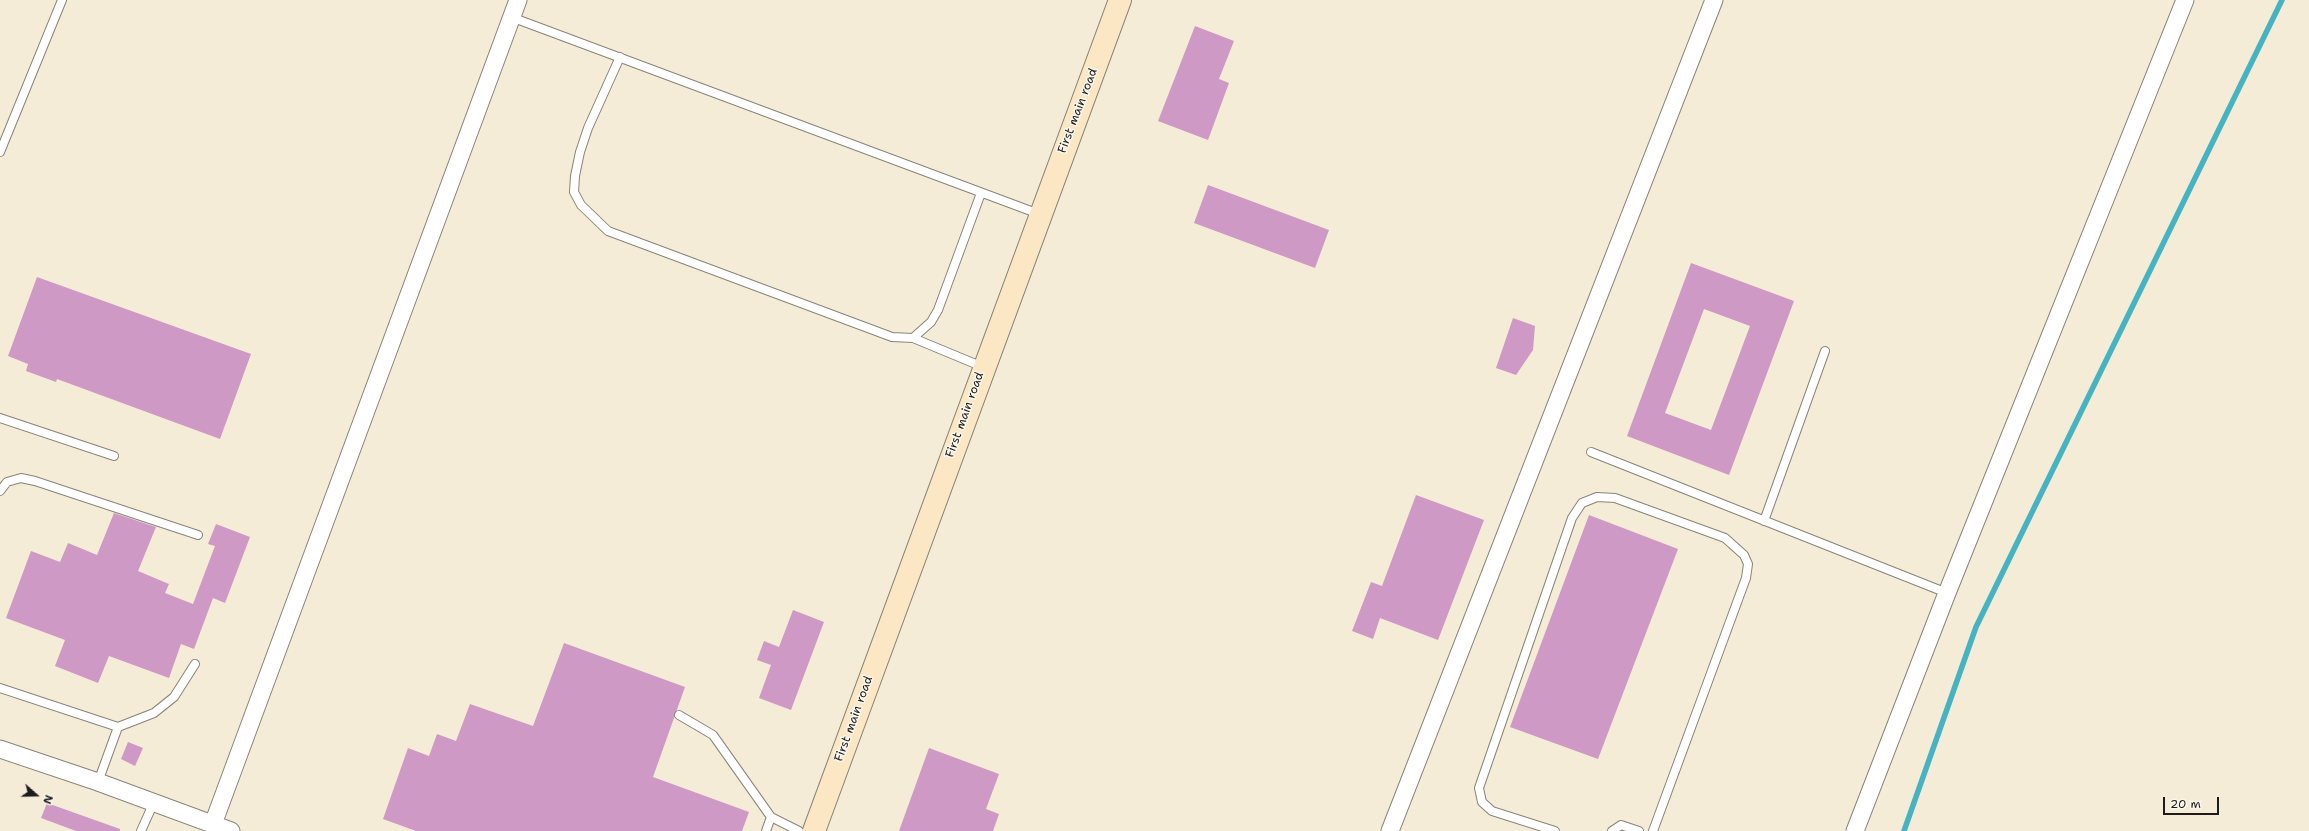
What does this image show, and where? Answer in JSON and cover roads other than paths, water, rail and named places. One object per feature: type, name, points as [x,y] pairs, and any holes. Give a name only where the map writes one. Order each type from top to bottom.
[{"type":"street","points":[[213,824],[518,0]]},
{"type":"street","name":"First main road","points":[[814,831],[983,366],[1120,0]]},
{"type":"street","points":[[1390,831],[1714,0]]},
{"type":"street","points":[[1855,831],[1947,593],[2185,0]]},
{"type":"street","points":[[0,749],[98,782],[230,831]]},
{"type":"lane","points":[[0,152],[62,0]]},
{"type":"lane","points":[[512,17],[1039,214]]},
{"type":"lane","points":[[620,57],[588,128],[580,152],[575,176],[574,192],[581,205],[594,220],[608,232],[877,332],[892,337],[913,338],[983,366]]},
{"type":"lane","points":[[913,338],[931,322],[938,310],[981,193]]},
{"type":"lane","points":[[1764,520],[1825,351]]},
{"type":"lane","points":[[0,418],[114,456]]},
{"type":"lane","points":[[1591,452],[1947,593]]},
{"type":"lane","points":[[0,491],[7,482],[21,478],[36,481],[198,535]]},
{"type":"lane","points":[[1555,831],[1492,811],[1482,802],[1479,788],[1572,518],[1582,503],[1597,496],[1615,498],[1725,538],[1744,555],[1748,564],[1746,578],[1653,831]]},
{"type":"lane","points":[[0,688],[118,727],[154,713],[174,697],[195,664]]},
{"type":"lane","points":[[679,715],[713,735],[771,818],[799,831]]},
{"type":"lane","points":[[98,782],[118,727]]},
{"type":"lane","points":[[142,831],[154,802]]},
{"type":"lane","points":[[766,831],[771,818]]},
{"type":"lane","points":[[1612,831],[1621,825],[1639,831]]},
{"type":"waterway","points":[[1904,831],[1976,627],[2282,0]]}]
